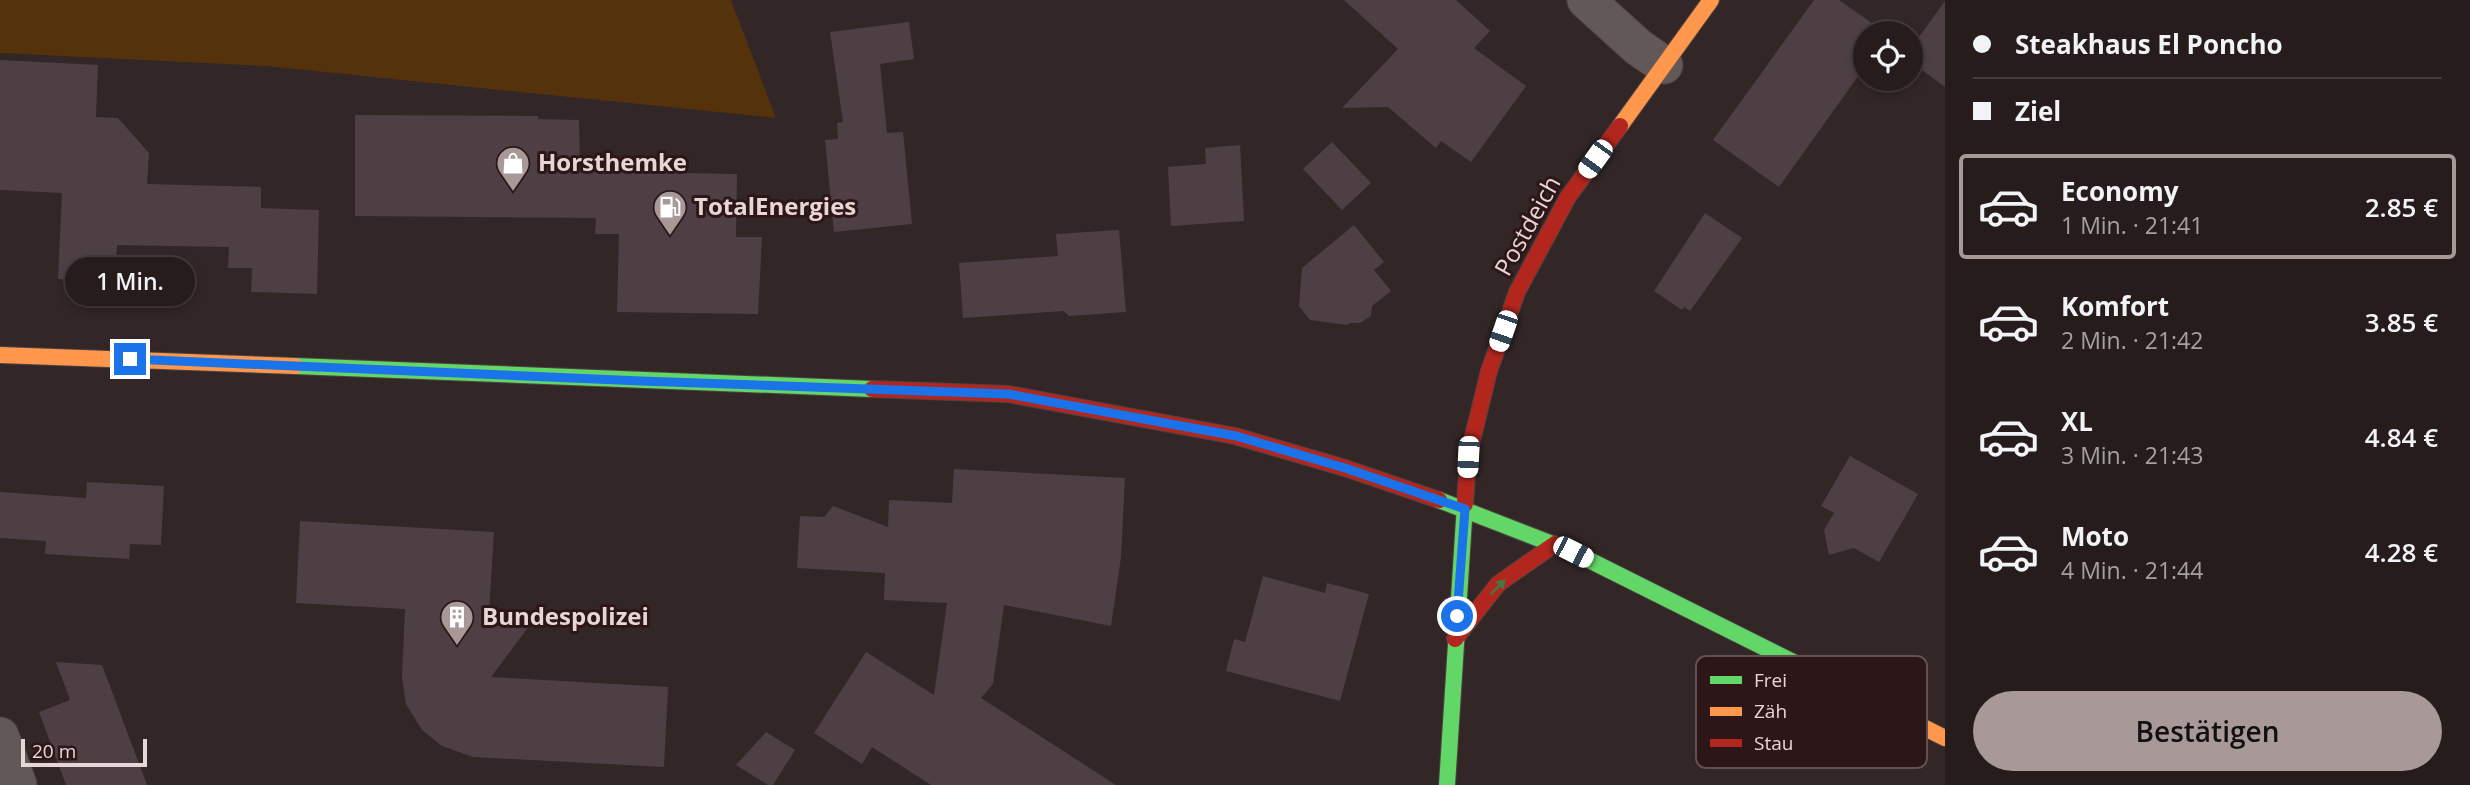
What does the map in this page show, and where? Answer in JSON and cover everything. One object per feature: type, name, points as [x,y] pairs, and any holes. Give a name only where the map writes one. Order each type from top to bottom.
[{"type":"main road","name":"Postdeich","points":[[1447,785],[1468,457],[1489,371],[1517,292],[1568,197],[1711,0]]},
{"type":"main road","points":[[0,355],[1008,394],[1236,436],[1345,468],[1465,509],[1555,544],[1780,656]]},
{"type":"main road","points":[[1455,639],[1498,584],[1555,544]]},
{"type":"main road","points":[[1927,729],[1945,738]]},
{"type":"street","points":[[1586,0],[1638,47],[1664,65]]},
{"type":"street","points":[[0,736],[18,785]]},
{"type":"shaded area","points":[[0,0],[731,0],[776,118],[266,66],[0,53]]},
{"type":"building","points":[[1344,0],[1456,0],[1490,31],[1474,48],[1526,86],[1471,162],[1441,141],[1436,148],[1388,107],[1342,108],[1398,49]]},
{"type":"building","points":[[1814,0],[1839,0],[1869,21],[1853,21],[1853,83],[1779,187],[1713,140]]},
{"type":"building","points":[[1945,1],[1945,87],[1923,71],[1923,31]]},
{"type":"building","points":[[909,22],[914,59],[880,64],[887,133],[903,132],[912,224],[834,232],[825,140],[838,139],[837,123],[843,122],[830,32]]},
{"type":"building","points":[[0,60],[98,65],[96,117],[118,118],[149,153],[147,184],[261,187],[261,208],[319,210],[317,294],[251,292],[252,268],[228,268],[229,247],[117,245],[115,282],[58,279],[62,193],[0,190]]},
{"type":"building","points":[[355,115],[538,116],[538,119],[579,120],[580,171],[737,174],[736,237],[762,237],[758,314],[617,312],[619,234],[595,234],[596,218],[355,216]]},
{"type":"building","points":[[1332,142],[1371,183],[1342,210],[1303,169]]},
{"type":"building","points":[[1240,145],[1244,221],[1171,226],[1168,167],[1206,164],[1205,148]]},
{"type":"building","points":[[1705,213],[1742,238],[1690,311],[1684,307],[1682,310],[1654,291]]},
{"type":"building","points":[[1354,225],[1384,262],[1374,270],[1391,291],[1372,306],[1371,316],[1360,323],[1347,325],[1310,320],[1299,306],[1302,268]]},
{"type":"building","points":[[1119,230],[1126,312],[1069,316],[1064,311],[963,318],[959,263],[1058,256],[1056,234]]},
{"type":"building","points":[[1850,456],[1918,494],[1879,562],[1854,548],[1829,555],[1824,530],[1834,513],[1821,506]]},
{"type":"building","points":[[954,469],[1125,478],[1121,557],[1111,626],[1004,605],[993,684],[981,698],[1116,785],[931,785],[872,747],[862,764],[814,733],[866,652],[934,695],[947,603],[884,600],[885,573],[797,568],[800,516],[824,517],[833,506],[888,527],[889,500],[952,503]]},
{"type":"building","points":[[87,482],[164,486],[161,545],[130,544],[129,559],[45,554],[46,541],[0,538],[0,492],[86,498]]},
{"type":"building","name":"Bundespolizei","points":[[300,521],[494,532],[489,612],[538,614],[491,677],[668,687],[664,767],[473,757],[442,746],[422,730],[406,704],[402,677],[405,609],[296,603]]},
{"type":"building","points":[[1263,576],[1325,593],[1327,583],[1369,594],[1340,701],[1226,671],[1234,639],[1245,642]]},
{"type":"building","points":[[56,662],[102,665],[147,785],[66,785],[39,712],[70,700]]},
{"type":"building","points":[[766,732],[795,750],[773,785],[768,785],[736,765]]},
{"type":"traffic: fast","points":[[295,366],[872,389]]},
{"type":"traffic: fast","points":[[1439,500],[1573,552],[1781,656]]},
{"type":"traffic: fast","points":[[1447,785],[1465,504]]},
{"type":"traffic: slow","points":[[1620,126],[1711,0]]},
{"type":"traffic: slow","points":[[0,355],[295,366]]},
{"type":"traffic: slow","points":[[1927,729],[1945,738]]},
{"type":"traffic: jam","points":[[1465,504],[1468,457],[1489,371],[1517,292],[1568,197],[1620,126]]},
{"type":"traffic: jam","points":[[872,389],[1008,394],[1235,436],[1345,468],[1439,500]]},
{"type":"traffic: jam","points":[[1455,639],[1498,584],[1555,544]]},
{"type":"place","name":"Horsthemke","points":[[513,193]]},
{"type":"place","name":"TotalEnergies","points":[[670,237]]},
{"type":"place","name":"Bundespolizei","points":[[457,647]]},
{"type":"route","points":[[130,359],[1008,394],[1236,436],[1345,468],[1465,509],[1457,616]]}]
